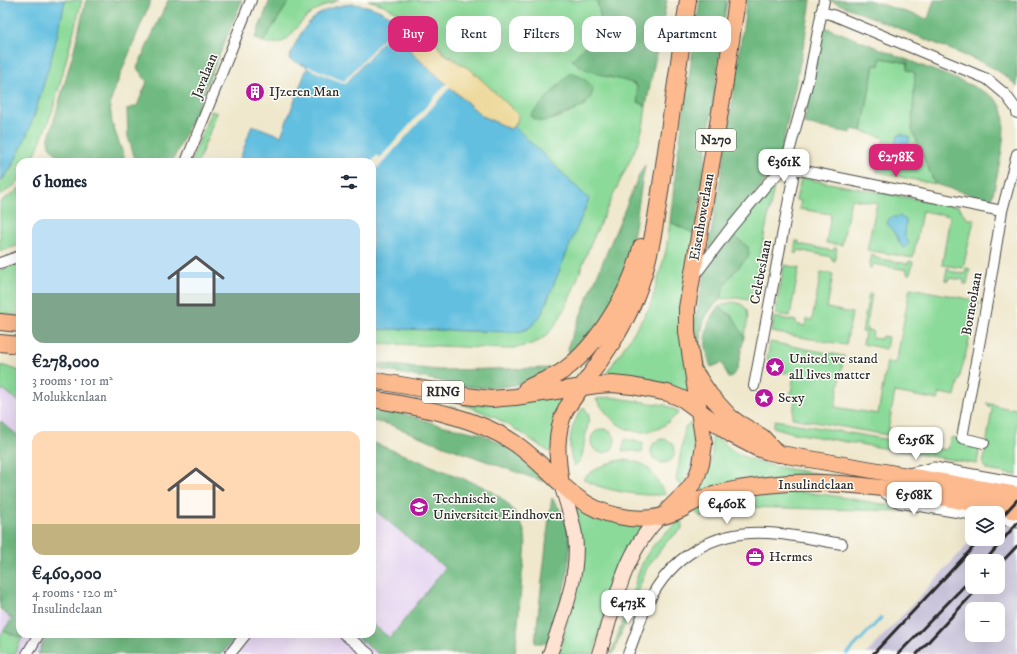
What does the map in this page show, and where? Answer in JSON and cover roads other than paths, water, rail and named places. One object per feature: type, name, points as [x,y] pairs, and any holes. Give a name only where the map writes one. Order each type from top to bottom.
[{"type":"main road","points":[[550,654],[570,591],[576,557],[575,535],[561,484],[558,464],[557,445],[559,428],[561,419],[566,409],[621,329],[637,295],[643,278],[649,257],[688,0]]},
{"type":"main road","name":"Eisenhowerlaan","points":[[662,515],[693,484],[699,474],[704,444],[692,367],[687,326],[687,308],[724,88],[737,0]]},
{"type":"main road","points":[[515,397],[532,385],[564,371],[586,350],[602,329],[615,309],[630,279],[640,251],[649,203],[661,181]]},
{"type":"main road","points":[[0,322],[16,324]]},
{"type":"main road","points":[[0,342],[16,344]]},
{"type":"main road","points":[[692,367],[710,395],[719,405],[740,424],[762,437],[778,454]]},
{"type":"main road","name":"RING","points":[[376,381],[491,399],[612,384],[677,396],[699,410]]},
{"type":"main road","name":"RING","points":[[376,400],[451,416],[498,434],[532,456],[561,484],[585,504],[605,513],[642,519],[662,515]]},
{"type":"main road","name":"Insulindelaan","points":[[699,410],[742,442],[778,454],[1017,495]]},
{"type":"main road","name":"Insulindelaan","points":[[662,515],[674,512],[708,496],[724,492],[788,483],[879,487],[1017,511]]},
{"type":"main road","points":[[599,654],[626,567],[638,544],[662,515]]},
{"type":"street","name":"Javalaan","points":[[188,158],[251,0]]},
{"type":"street","points":[[692,279],[758,195],[785,167],[809,78],[824,0]]},
{"type":"street","points":[[821,12],[833,15],[987,79],[1005,94],[1017,110],[1017,113]]},
{"type":"street","name":"Borneolaan","points":[[984,443],[962,438],[1002,210],[1017,154]]},
{"type":"street","points":[[785,167],[1002,210]]},
{"type":"street","name":"Celebeslaan","points":[[754,386],[793,178],[785,167]]},
{"type":"street","points":[[0,263],[16,257]]},
{"type":"street","name":"Insulindelaan","points":[[904,476],[934,469],[1017,484]]},
{"type":"street","name":"Insulindelaan","points":[[879,487],[900,501],[965,512]]},
{"type":"street","points":[[1005,519],[1017,521]]},
{"type":"street","points":[[628,654],[648,602],[666,575],[683,558],[706,543],[740,534],[765,532],[786,534],[842,544]]},
{"type":"street","points":[[26,654],[30,638]]},
{"type":"street","points":[[26,654],[36,638]]},
{"type":"street","points":[[230,654],[243,638]]},
{"type":"street","points":[[349,638],[369,654]]},
{"type":"water","points":[[0,0],[65,0],[53,52],[32,122],[22,147],[0,182]]},
{"type":"water","name":"IJzeren Man","points":[[354,4],[366,6],[389,16],[388,16],[388,33],[344,82],[289,59],[299,36],[305,27],[320,13],[341,6]]},
{"type":"water","name":"IJzeren Man","points":[[388,36],[388,52],[412,52],[482,116],[510,129],[514,126],[589,199],[541,315],[534,324],[517,332],[376,330],[376,158],[240,158],[252,125],[281,136],[307,68],[343,82],[347,82]]},
{"type":"water","points":[[900,134],[910,137],[904,152],[903,163],[897,168],[896,166],[889,164],[887,159],[894,150],[897,137]]},
{"type":"water","points":[[899,216],[906,220],[905,236],[909,243],[904,248],[887,223],[891,218]]},
{"type":"waterway","points":[[847,654],[881,618]]},
{"type":"railway","points":[[1005,513],[1017,500]]},
{"type":"railway","points":[[991,554],[1017,523]]},
{"type":"railway","points":[[873,654],[974,546]]},
{"type":"railway","points":[[1005,559],[1017,546]]},
{"type":"railway","points":[[898,654],[965,585]]},
{"type":"railway","points":[[917,654],[973,594]]},
{"type":"place","name":"IJzeren Man","points":[[255,92]]},
{"type":"place","name":"United we stand all lives matter","points":[[775,367]]},
{"type":"place","name":"Sexy","points":[[764,398]]},
{"type":"place","name":"Technische Universiteit Eindhoven","points":[[419,507]]},
{"type":"place","name":"Hermes","points":[[755,557]]}]
